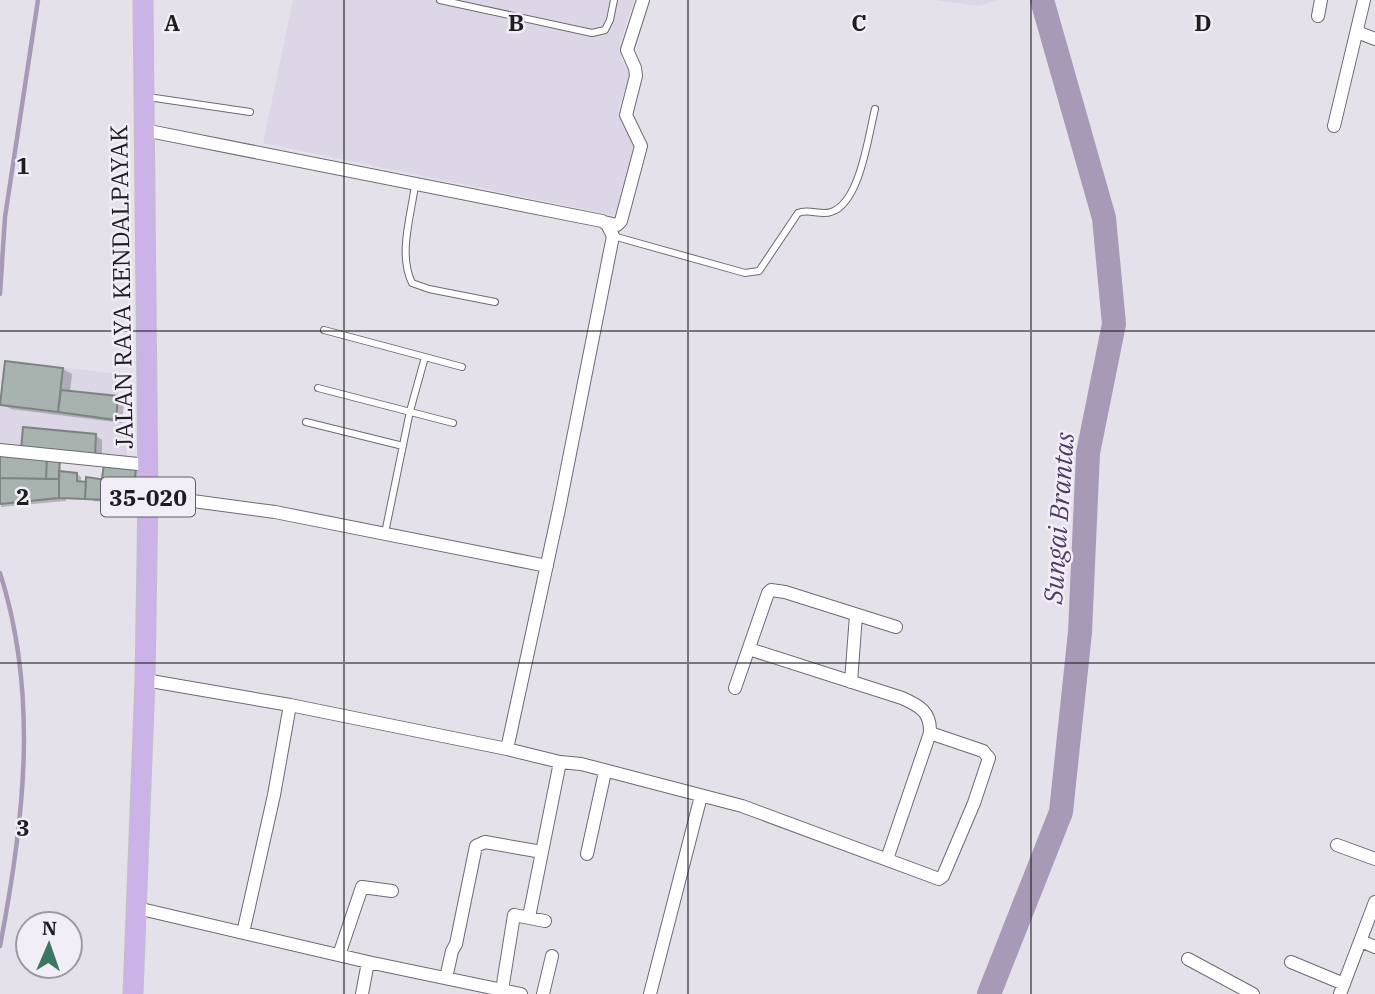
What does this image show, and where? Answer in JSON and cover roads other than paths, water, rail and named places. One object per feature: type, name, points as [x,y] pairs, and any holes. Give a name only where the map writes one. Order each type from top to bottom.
[{"type":"main road","name":"JALAN RAYA KENDALPAYAK","points":[[133,994],[145,680],[148,495],[142,0]]},
{"type":"street","points":[[144,130],[617,225],[621,221],[641,146],[626,115],[636,76],[626,50],[643,0]]},
{"type":"street","points":[[1318,16],[1321,0]]},
{"type":"street","points":[[1334,126],[1364,0]]},
{"type":"street","points":[[1357,32],[1375,39]]},
{"type":"street","points":[[507,749],[547,566],[613,236],[604,222]]},
{"type":"street","points":[[0,450],[148,465]]},
{"type":"street","points":[[148,495],[275,513],[547,566]]},
{"type":"street","points":[[735,688],[771,590],[785,592],[896,628]]},
{"type":"street","points":[[851,681],[856,615]]},
{"type":"street","points":[[748,649],[851,681],[919,706],[928,717],[930,733],[887,859]]},
{"type":"street","points":[[145,680],[290,705],[560,762],[581,764],[752,809],[929,876],[941,878],[988,761],[986,753],[930,733]]},
{"type":"street","points":[[243,933],[274,795],[290,705]]},
{"type":"street","points":[[529,917],[560,762]]},
{"type":"street","points":[[587,854],[605,772]]},
{"type":"street","points":[[650,994],[701,796]]},
{"type":"street","points":[[446,978],[456,944],[476,846],[485,842],[542,852]]},
{"type":"street","points":[[1337,845],[1375,859]]},
{"type":"street","points":[[339,955],[362,887],[392,891]]},
{"type":"street","points":[[1291,962],[1342,989],[1375,902]]},
{"type":"street","points":[[137,908],[368,962],[522,994]]},
{"type":"street","points":[[502,990],[514,915],[545,921]]},
{"type":"street","points":[[1361,941],[1375,947]]},
{"type":"street","points":[[543,994],[552,956]]},
{"type":"street","points":[[1188,959],[1253,994]]},
{"type":"street","points":[[362,994],[368,962]]},
{"type":"lane","points":[[440,0],[592,33],[604,30],[608,25],[614,0]]},
{"type":"lane","points":[[143,97],[250,112]]},
{"type":"lane","points":[[613,236],[745,273],[759,271],[798,213],[829,213],[844,205],[853,190],[875,109]]},
{"type":"lane","points":[[415,185],[405,255],[407,272],[412,283],[495,302]]},
{"type":"lane","points":[[324,330],[462,367]]},
{"type":"lane","points":[[385,533],[410,411],[425,357]]},
{"type":"lane","points":[[318,388],[453,424]]},
{"type":"lane","points":[[306,422],[403,446]]},
{"type":"waterway","points":[[0,294],[5,217],[38,0]]},
{"type":"waterway","name":"Sungai Brantas","points":[[989,994],[1061,812],[1080,632],[1088,453],[1114,324],[1104,218],[1042,0]]},
{"type":"waterway","points":[[0,573],[20,665],[24,759],[16,853],[0,946]]}]
